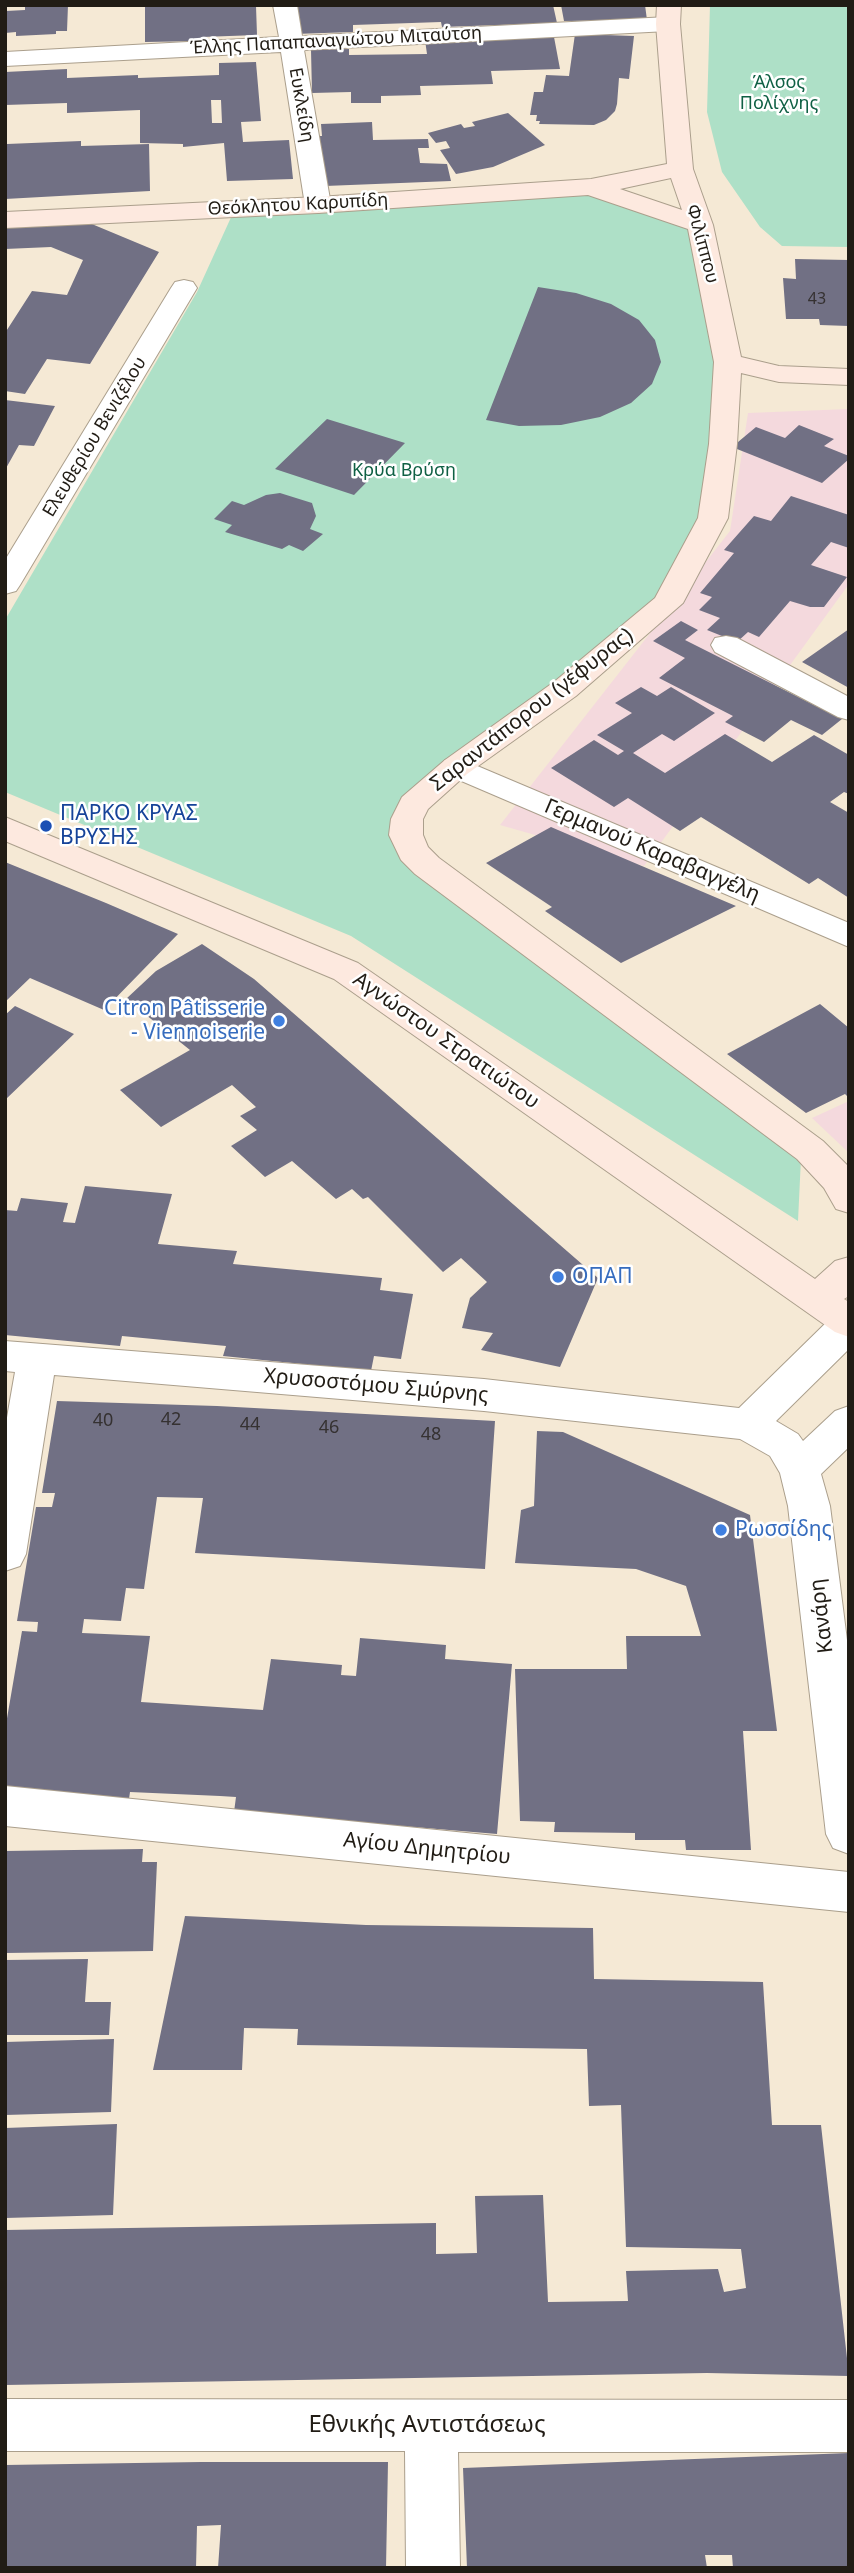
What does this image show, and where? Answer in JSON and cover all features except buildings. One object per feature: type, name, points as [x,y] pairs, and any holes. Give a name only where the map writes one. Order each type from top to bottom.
[{"type":"street","name":"Ευκλείδη","points":[[285,5],[318,205]]},
{"type":"street","name":"Έλλης Παπαπαναγιώτου Μιταύτση","points":[[5,59],[290,44],[668,15]]},
{"type":"street","name":"Φιλίππου","points":[[668,15],[680,169],[700,225],[729,362]]},
{"type":"street","name":"Θεόκλητου Καρυπίδη","points":[[5,220],[318,205],[591,187],[680,169]]},
{"type":"street","name":"Θεόκλητου Καρυπίδη","points":[[591,187],[700,225]]},
{"type":"street","name":"Ελευθερίου Βενιζέλου","points":[[5,585],[184,288]]},
{"type":"street","points":[[729,362],[779,374],[849,377]]},
{"type":"street","name":"Σαραντάπορου (γέφυρας)","points":[[729,362],[723,444],[713,518],[667,603],[565,689],[456,767],[414,804],[407,819],[406,835],[413,852],[427,866],[810,1150],[838,1179],[849,1199]]},
{"type":"street","points":[[726,645],[849,710]]},
{"type":"street","name":"Γερμανού Καραβαγγέλη","points":[[456,767],[849,936]]},
{"type":"street","name":"Αγνώστου Στρατιώτου","points":[[5,828],[346,971],[849,1324]]},
{"type":"street","points":[[811,1295],[834,1287],[849,1272]]},
{"type":"street","points":[[747,1425],[849,1324]]},
{"type":"street","points":[[5,1554],[21,1357]]},
{"type":"street","name":"Χρυσοστόμου Σμύρνης","points":[[21,1357],[484,1395],[747,1425]]},
{"type":"street","points":[[800,1470],[849,1422]]},
{"type":"street","name":"Κανάρη","points":[[747,1425],[784,1445],[800,1470],[810,1519],[849,1834]]},
{"type":"street","name":"Αγίου Δημητρίου","points":[[5,1806],[849,1892]]},
{"type":"street","name":"Εθνικής Αντιστάσεως","points":[[5,2425],[849,2426]]},
{"type":"street","points":[[431,2425],[433,2568]]},
{"type":"shaded area","points":[[849,409],[849,584],[644,866],[500,825],[730,531],[748,413]]},
{"type":"shaded area","points":[[849,1101],[849,1153],[812,1118]]},
{"type":"green space","name":"Άλσος Πολίχνης","points":[[710,5],[849,5],[849,247],[782,246],[760,227],[722,172],[707,112]]},
{"type":"green space","name":"Κρύα Βρύση","points":[[591,187],[700,225],[720,314],[713,518],[668,603],[407,819],[427,866],[802,1137],[798,1221],[351,936],[5,792],[5,620],[197,292],[233,213]]},
{"type":"place","name":"ΠΑΡΚΟ ΚΡΥΑΣ ΒΡΥΣΗΣ","points":[[46,826]]},
{"type":"place","name":"Citron Pâtisserie - Viennoiserie","points":[[279,1021]]},
{"type":"place","name":"ΟΠΑΠ","points":[[558,1277]]},
{"type":"place","name":"Ρωσσίδης","points":[[721,1530]]}]
